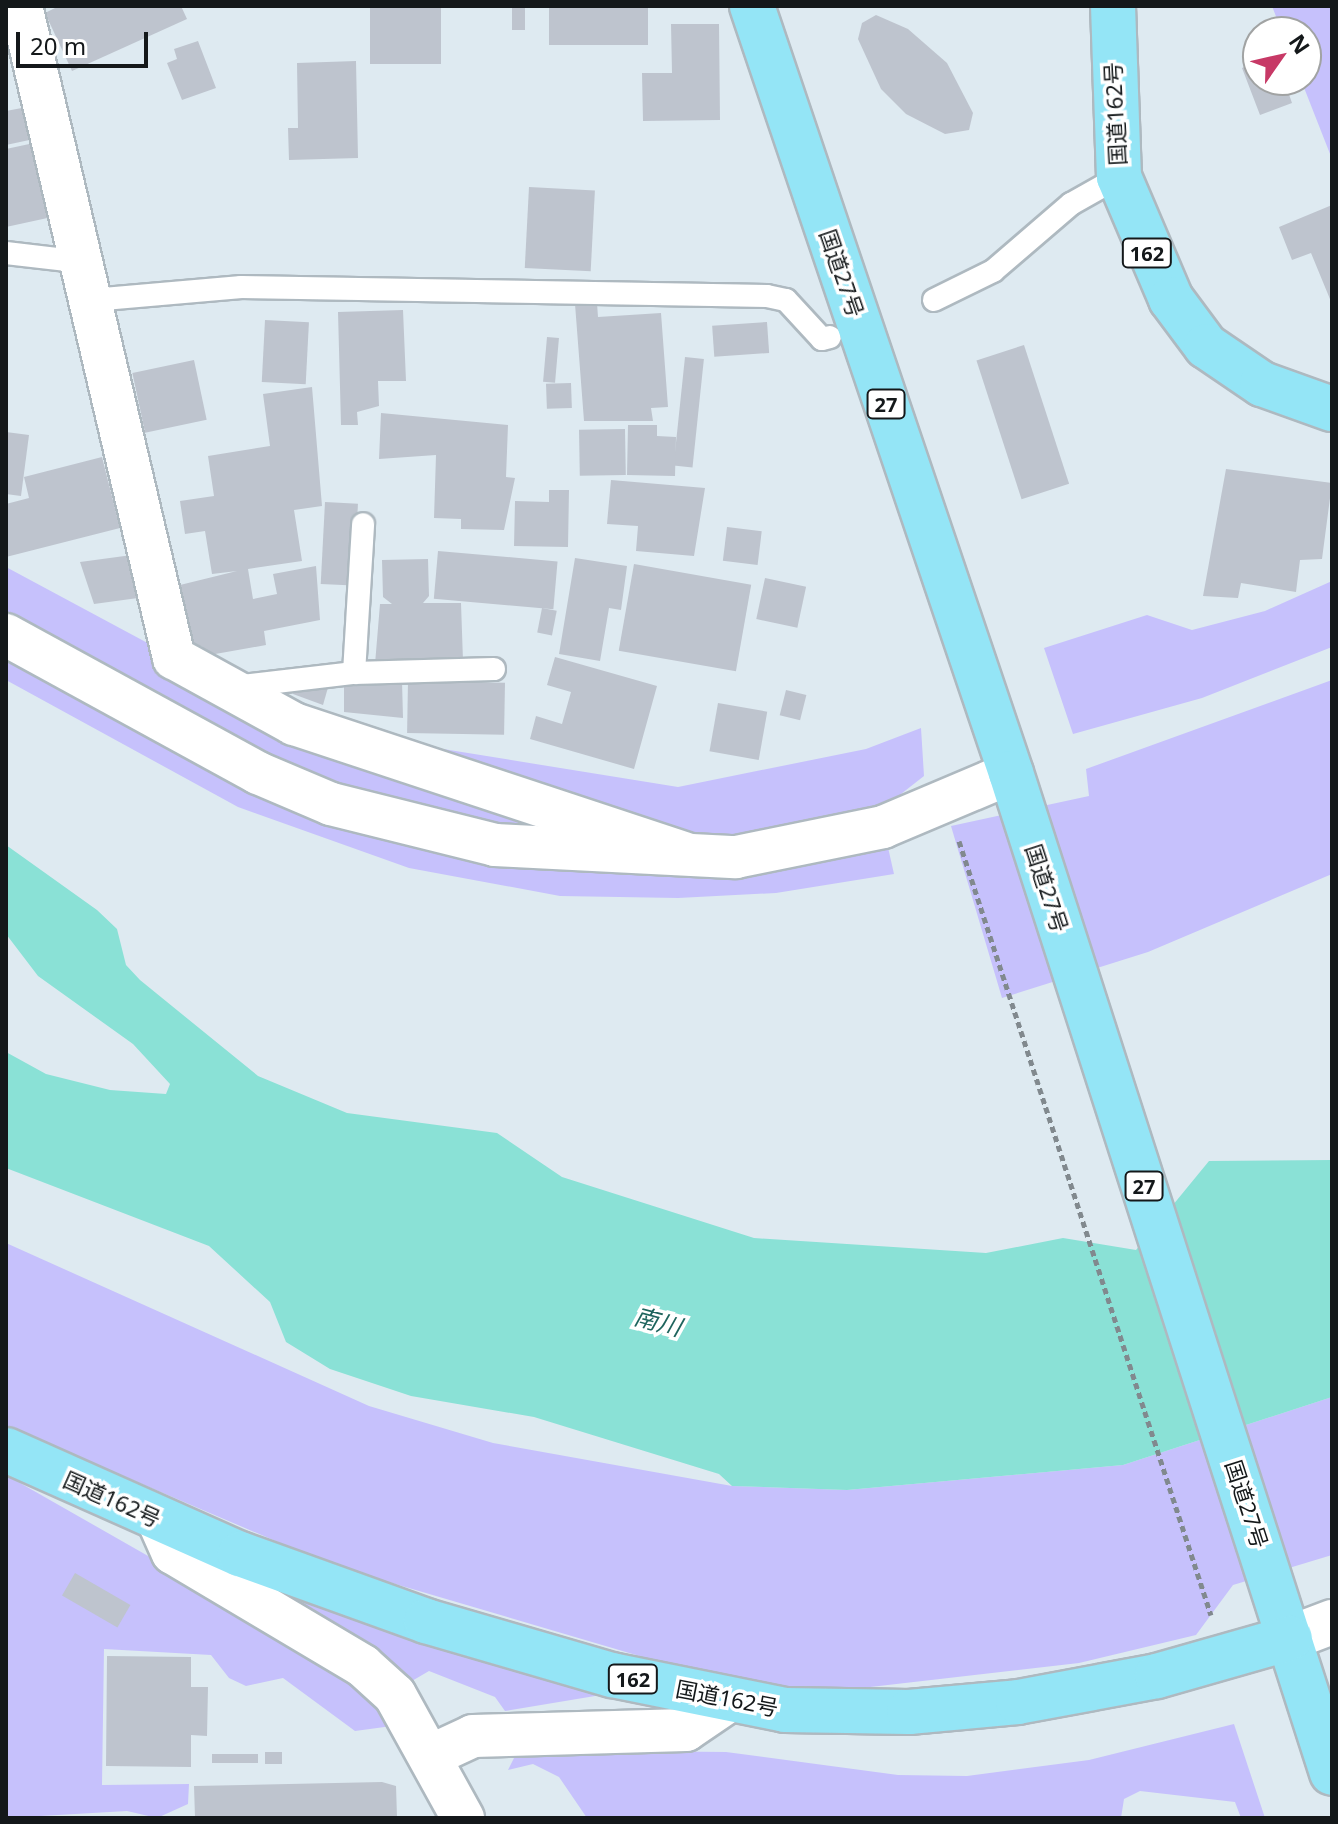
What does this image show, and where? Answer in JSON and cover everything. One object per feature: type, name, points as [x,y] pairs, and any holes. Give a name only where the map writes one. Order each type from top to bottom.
[{"type":"highway","name":"国道27号","points":[[752,6],[1016,788],[1332,1773]]},
{"type":"highway","name":"国道162号","points":[[1113,6],[1119,177],[1171,299],[1206,346],[1262,384],[1332,409]]},
{"type":"highway","name":"国道162号","points":[[6,1450],[158,1520],[426,1621],[730,1700],[859,1712],[1018,1702],[1157,1676],[1290,1638]]},
{"type":"street","points":[[21,6],[88,281],[174,658],[294,724],[684,853]]},
{"type":"street","points":[[6,635],[258,773],[331,804],[495,845],[567,854],[684,853],[736,857],[826,842],[946,802],[1016,788]]},
{"type":"street","points":[[158,1520],[173,1553],[363,1666],[395,1695],[463,1818]]},
{"type":"street","points":[[1290,1638],[1332,1622]]},
{"type":"street","points":[[430,1756],[473,1736],[686,1730],[730,1700]]},
{"type":"lane","points":[[934,300],[993,271],[1071,204],[1119,177]]},
{"type":"lane","points":[[6,253],[88,281],[241,287],[767,296],[786,300],[822,339],[830,337]]},
{"type":"lane","points":[[354,673],[363,524]]},
{"type":"lane","points":[[228,688],[354,673],[494,669]]},
{"type":"path","points":[[946,802],[1213,1621]]},
{"type":"shaded area","points":[[1272,6],[1332,6],[1332,159],[1307,96],[1322,96],[1322,16],[1276,16]]},
{"type":"shaded area","points":[[6,567],[155,647],[617,840],[501,830],[336,789],[264,759],[6,618]]},
{"type":"shaded area","points":[[1332,581],[1332,647],[1202,698],[1073,734],[1044,648],[1147,615],[1192,630],[1265,611]]},
{"type":"shaded area","points":[[6,654],[325,819],[887,843],[894,874],[776,893],[678,898],[560,896],[409,868],[238,807],[6,680]]},
{"type":"shaded area","points":[[1332,680],[1332,874],[1148,952],[1002,998],[951,826],[1089,796],[1086,769]]},
{"type":"shaded area","points":[[921,728],[924,776],[878,812],[744,838],[692,835],[387,740],[678,787],[866,749]]},
{"type":"shaded area","points":[[6,1243],[369,1406],[493,1443],[732,1486],[847,1490],[1123,1465],[1332,1397],[1332,1555],[1233,1585],[1196,1635],[1079,1663],[853,1689],[789,1687],[670,1665],[334,1566],[6,1426]]},
{"type":"shaded area","points":[[6,1475],[357,1675],[392,1726],[355,1731],[283,1678],[246,1686],[229,1678],[211,1655],[104,1649],[102,1785],[189,1784],[188,1804],[157,1818],[127,1811],[6,1818]]},
{"type":"shaded area","points":[[282,1594],[452,1652],[607,1694],[505,1711],[495,1697],[429,1671],[405,1685]]},
{"type":"shaded area","points":[[1234,1724],[1265,1818],[1241,1818],[1235,1802],[1140,1791],[1124,1799],[1121,1818],[587,1818],[559,1777],[533,1764],[508,1770],[518,1750],[726,1752],[898,1775],[967,1776],[1089,1760]]},
{"type":"water","name":"南川","points":[[6,845],[97,910],[117,929],[126,965],[140,980],[258,1076],[347,1113],[497,1133],[562,1177],[754,1238],[986,1253],[1063,1238],[1136,1250],[1209,1161],[1332,1160],[1332,1397],[1123,1465],[847,1490],[732,1486],[719,1474],[534,1417],[411,1396],[330,1369],[286,1342],[270,1302],[209,1246],[6,1168],[6,1052],[46,1074],[110,1090],[166,1094],[170,1084],[133,1044],[38,976],[6,934]]},
{"type":"building","points":[[59,6],[181,6],[187,19],[72,71],[45,13]]},
{"type":"building","points":[[370,6],[441,6],[441,64],[370,64]]},
{"type":"building","points":[[512,6],[525,6],[525,30],[512,30]]},
{"type":"building","points":[[549,6],[648,6],[648,45],[549,45]]},
{"type":"building","points":[[876,15],[908,29],[947,63],[973,113],[969,130],[945,134],[906,114],[881,89],[858,39],[862,23]]},
{"type":"building","points":[[671,24],[719,24],[720,120],[643,121],[642,73],[672,73]]},
{"type":"building","points":[[198,41],[216,88],[182,100],[167,63],[177,59],[174,49]]},
{"type":"building","points":[[356,61],[358,158],[289,160],[288,128],[298,128],[297,63]]},
{"type":"building","points":[[1253,96],[1290,96],[1292,103],[1260,115]]},
{"type":"building","points":[[27,107],[34,139],[6,145],[6,111]]},
{"type":"building","points":[[34,143],[52,217],[6,227],[6,149]]},
{"type":"building","points":[[529,187],[595,190],[591,271],[525,268]]},
{"type":"building","points":[[1332,205],[1332,304],[1311,253],[1292,260],[1279,227]]},
{"type":"building","points":[[597,303],[598,317],[661,313],[668,407],[651,408],[653,421],[584,421],[575,304]]},
{"type":"building","points":[[403,310],[406,381],[378,381],[379,406],[357,412],[358,425],[341,425],[338,312]]},
{"type":"building","points":[[265,320],[309,322],[306,384],[262,382]]},
{"type":"building","points":[[767,322],[769,353],[714,357],[712,326]]},
{"type":"building","points":[[547,337],[559,338],[555,383],[543,382]]},
{"type":"building","points":[[1024,345],[1069,484],[1022,499],[976,360]]},
{"type":"building","points":[[685,357],[704,359],[693,467],[674,465]]},
{"type":"building","points":[[194,360],[207,420],[145,433],[132,373]]},
{"type":"building","points":[[571,383],[572,408],[547,409],[546,384]]},
{"type":"building","points":[[312,387],[322,506],[294,510],[302,561],[248,569],[253,599],[277,594],[273,574],[316,566],[320,620],[264,631],[266,645],[204,656],[202,646],[191,648],[180,585],[237,571],[212,574],[205,531],[185,534],[180,501],[214,496],[208,456],[270,446],[263,394]]},
{"type":"building","points":[[381,413],[508,425],[506,477],[515,478],[504,530],[461,529],[461,519],[434,518],[436,455],[379,459]]},
{"type":"building","points":[[628,425],[657,425],[657,436],[676,437],[675,476],[627,475]]},
{"type":"building","points":[[625,429],[626,475],[580,476],[579,430]]},
{"type":"building","points":[[6,432],[29,435],[21,496],[6,494]]},
{"type":"building","points":[[102,457],[120,528],[6,557],[6,504],[29,498],[24,477]]},
{"type":"building","points":[[1226,469],[1332,483],[1322,559],[1300,560],[1296,592],[1241,583],[1238,598],[1203,596]]},
{"type":"building","points":[[611,480],[705,488],[694,556],[636,551],[638,526],[607,524]]},
{"type":"building","points":[[549,490],[569,490],[568,547],[514,546],[515,501],[549,502]]},
{"type":"building","points":[[325,502],[358,504],[354,586],[321,584]]},
{"type":"building","points":[[727,527],[762,531],[758,565],[723,561]]},
{"type":"building","points":[[438,551],[558,561],[553,609],[434,599]]},
{"type":"building","points":[[132,555],[138,598],[94,604],[80,562]]},
{"type":"building","points":[[575,558],[627,566],[621,610],[609,608],[600,661],[559,654]]},
{"type":"building","points":[[428,559],[429,596],[423,603],[461,603],[463,661],[375,664],[380,604],[392,604],[383,597],[382,560]]},
{"type":"building","points":[[634,564],[751,585],[736,671],[619,651]]},
{"type":"building","points":[[765,578],[806,587],[797,628],[756,619]]},
{"type":"building","points":[[542,608],[557,611],[552,635],[537,633]]},
{"type":"building","points":[[555,657],[657,686],[634,769],[530,739],[536,716],[562,724],[571,692],[547,685]]},
{"type":"building","points":[[402,681],[403,718],[344,712],[344,682]]},
{"type":"building","points":[[408,681],[505,683],[504,735],[407,733]]},
{"type":"building","points":[[297,683],[329,684],[323,705],[293,694]]},
{"type":"building","points":[[786,690],[806,695],[800,720],[780,715]]},
{"type":"building","points":[[718,703],[767,712],[759,760],[709,751]]},
{"type":"building","points":[[75,1573],[130,1605],[117,1628],[62,1596]]},
{"type":"building","points":[[107,1656],[191,1657],[191,1687],[208,1687],[207,1736],[191,1735],[191,1767],[106,1766]]},
{"type":"building","points":[[265,1752],[282,1752],[282,1764],[265,1764]]},
{"type":"building","points":[[212,1754],[258,1754],[258,1763],[212,1763]]},
{"type":"building","points":[[382,1782],[396,1786],[397,1818],[195,1818],[194,1786]]}]
